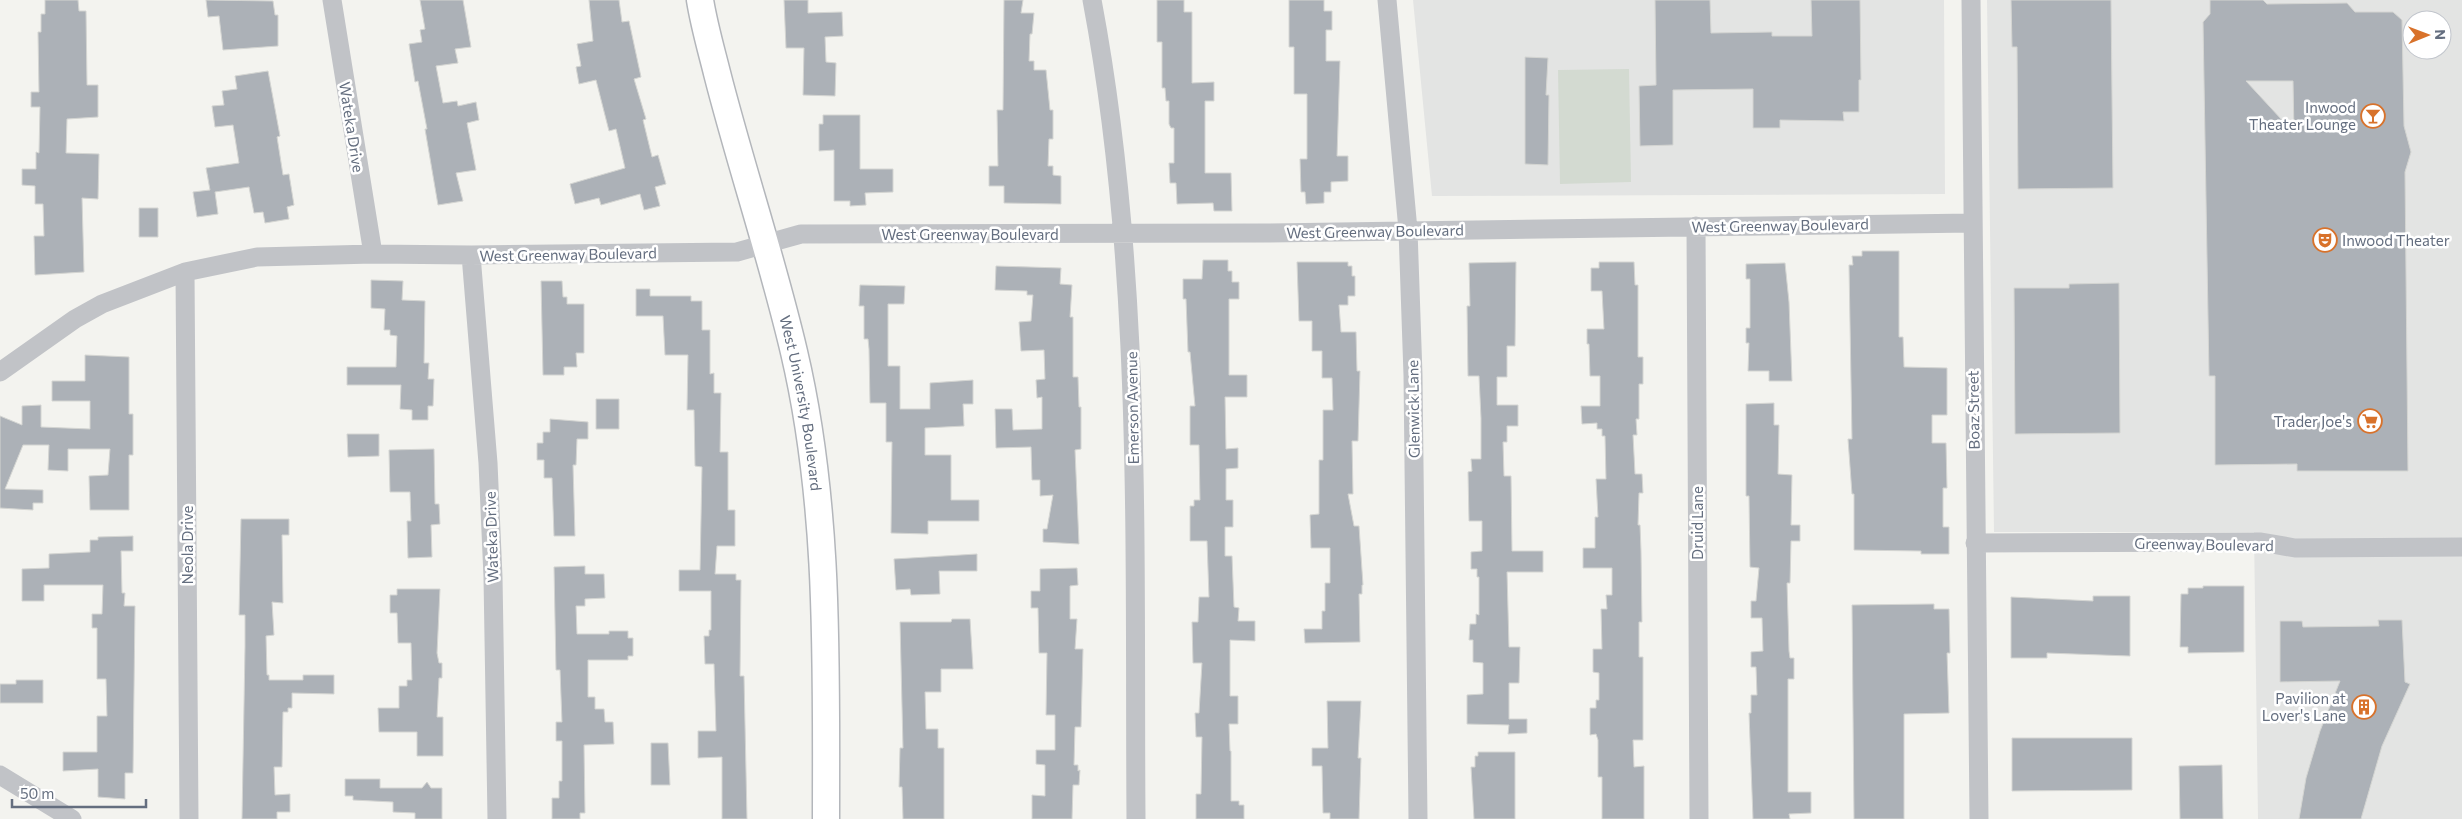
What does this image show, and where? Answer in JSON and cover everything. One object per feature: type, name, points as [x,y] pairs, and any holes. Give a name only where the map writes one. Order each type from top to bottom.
[{"type":"street","name":"Wateka Drive","points":[[332,0],[372,254]]},
{"type":"street","name":"West University Boulevard","points":[[700,0],[725,106],[794,353],[814,472],[826,613],[826,819]]},
{"type":"street","name":"Emerson Avenue","points":[[1092,0],[1117,170],[1124,234],[1133,411],[1136,819]]},
{"type":"street","name":"Glenwick Lane","points":[[1387,0],[1408,230],[1413,376],[1418,819]]},
{"type":"street","name":"Boaz Street","points":[[1971,0],[1979,819]]},
{"type":"street","name":"West Greenway Boulevard","points":[[0,372],[82,315],[130,292],[185,272],[257,257],[372,254],[470,255],[737,252],[801,234],[1124,234],[1972,223]]},
{"type":"street","name":"Druid Lane","points":[[1696,226],[1699,819]]},
{"type":"street","name":"Wateka Drive","points":[[470,255],[488,472],[493,577],[497,819]]},
{"type":"street","name":"Neola Drive","points":[[185,272],[189,819]]},
{"type":"street","name":"Greenway Boulevard","points":[[1975,542],[2261,542],[2295,548],[2462,547]]},
{"type":"street","points":[[0,775],[51,813],[72,819]]},
{"type":"shaded area","points":[[1413,0],[1944,0],[1945,194],[1432,196]]},
{"type":"shaded area","points":[[1987,0],[2462,0],[2462,819],[2258,819],[2254,532],[1994,532]]},
{"type":"shaded area","points":[[1629,69],[1631,182],[1560,184],[1558,70]]},
{"type":"building","points":[[45,0],[78,0],[79,11],[86,11],[87,85],[98,85],[98,117],[67,119],[66,153],[99,154],[98,199],[82,198],[84,272],[35,275],[34,236],[44,236],[43,204],[35,204],[35,186],[22,185],[22,169],[36,169],[36,152],[39,153],[40,107],[31,107],[31,92],[39,92],[38,32],[41,32],[41,14],[45,14]]},
{"type":"building","points":[[206,0],[273,1],[275,15],[278,15],[278,46],[223,50],[219,16],[208,17]]},
{"type":"building","points":[[420,0],[463,0],[471,47],[455,49],[458,63],[436,66],[443,103],[457,101],[458,106],[476,102],[479,120],[467,123],[476,170],[456,173],[463,201],[438,205],[425,129],[427,129],[418,81],[415,82],[409,44],[422,42],[420,30],[425,29]]},
{"type":"building","points":[[589,0],[619,0],[622,22],[629,21],[641,77],[634,79],[646,119],[643,120],[652,157],[658,155],[666,184],[655,187],[660,206],[644,210],[640,194],[601,205],[599,198],[575,204],[570,184],[625,168],[616,129],[609,131],[596,80],[579,84],[576,67],[581,66],[577,44],[593,41]]},
{"type":"building","points":[[784,0],[808,0],[808,13],[842,12],[843,36],[825,37],[826,62],[836,63],[835,96],[803,95],[804,48],[786,48]]},
{"type":"building","points":[[1004,0],[1023,0],[1021,13],[1034,13],[1032,34],[1030,34],[1029,61],[1034,61],[1034,70],[1046,70],[1050,110],[1053,110],[1053,139],[1049,139],[1048,166],[1053,166],[1053,175],[1061,176],[1061,204],[1004,203],[1004,186],[989,186],[989,166],[998,166],[997,110],[1003,110]]},
{"type":"building","points":[[1157,0],[1184,0],[1184,12],[1192,12],[1192,83],[1214,82],[1214,101],[1205,101],[1205,173],[1231,173],[1232,211],[1214,211],[1213,203],[1177,204],[1176,183],[1170,183],[1169,163],[1174,163],[1174,128],[1171,128],[1169,124],[1169,101],[1166,101],[1165,88],[1162,88],[1162,42],[1157,42]]},
{"type":"building","points":[[1289,0],[1324,0],[1324,11],[1332,11],[1332,30],[1326,30],[1326,61],[1340,61],[1337,156],[1348,156],[1348,181],[1331,182],[1331,192],[1324,192],[1324,203],[1306,204],[1305,192],[1301,192],[1300,159],[1307,159],[1307,94],[1294,94],[1294,47],[1289,47]]},
{"type":"building","points":[[1655,0],[1710,0],[1711,33],[1772,32],[1772,36],[1812,36],[1811,0],[1860,0],[1861,80],[1859,80],[1859,112],[1843,112],[1844,121],[1780,120],[1780,128],[1753,128],[1753,89],[1673,90],[1673,145],[1640,146],[1639,86],[1656,85]]},
{"type":"building","points":[[2011,0],[2111,0],[2113,188],[2018,189],[2017,47],[2012,47]]},
{"type":"building","points":[[2210,0],[2263,0],[2267,4],[2347,3],[2355,12],[2393,12],[2402,20],[2404,126],[2411,152],[2405,172],[2408,471],[2297,471],[2297,464],[2215,465],[2215,376],[2209,376],[2203,22],[2210,14]],"holes":[[[2246,81],[2293,81],[2294,133]]]},
{"type":"building","points":[[1525,57],[1548,58],[1546,95],[1549,95],[1548,165],[1525,164]]},
{"type":"building","points":[[268,71],[280,136],[277,137],[283,175],[289,174],[294,205],[287,207],[289,219],[265,223],[263,212],[254,213],[249,187],[215,192],[218,214],[197,217],[193,192],[210,190],[206,168],[239,163],[233,125],[215,127],[212,106],[224,105],[222,91],[237,89],[235,76]]},
{"type":"building","points":[[823,115],[860,115],[860,169],[893,169],[893,192],[865,193],[866,205],[850,206],[850,201],[834,201],[834,150],[819,151],[819,124],[823,124]]},
{"type":"building","points":[[139,208],[158,208],[158,237],[139,237]]},
{"type":"building","points":[[1862,251],[1899,251],[1899,337],[1903,337],[1904,367],[1947,368],[1947,415],[1932,415],[1932,443],[1946,443],[1947,488],[1943,488],[1943,527],[1949,527],[1949,554],[1921,554],[1921,551],[1854,550],[1854,494],[1852,494],[1848,439],[1852,439],[1849,265],[1853,265],[1852,256],[1862,256]]},
{"type":"building","points":[[1203,260],[1228,260],[1228,271],[1232,271],[1232,282],[1239,282],[1239,299],[1229,299],[1229,375],[1247,375],[1247,397],[1225,397],[1226,449],[1238,448],[1238,468],[1226,469],[1226,500],[1233,500],[1233,527],[1225,527],[1225,556],[1232,556],[1234,607],[1239,608],[1238,621],[1255,621],[1255,641],[1230,640],[1230,696],[1238,696],[1238,724],[1229,724],[1231,801],[1239,801],[1239,805],[1244,805],[1244,819],[1196,819],[1196,794],[1201,794],[1202,737],[1196,737],[1195,713],[1199,713],[1202,663],[1193,663],[1192,622],[1198,622],[1199,597],[1209,597],[1207,541],[1190,541],[1190,506],[1194,506],[1194,500],[1200,500],[1199,445],[1190,445],[1190,406],[1195,406],[1190,352],[1188,352],[1186,299],[1183,299],[1183,279],[1202,279]]},
{"type":"building","points":[[1297,262],[1348,262],[1348,266],[1352,266],[1352,276],[1355,276],[1355,296],[1348,296],[1348,305],[1339,305],[1341,332],[1356,332],[1357,371],[1360,371],[1358,441],[1352,441],[1353,494],[1348,494],[1354,526],[1359,526],[1363,585],[1362,594],[1359,594],[1360,642],[1305,643],[1304,629],[1322,629],[1322,611],[1325,611],[1325,583],[1330,583],[1330,548],[1311,548],[1310,515],[1319,514],[1319,460],[1323,460],[1323,410],[1333,410],[1332,378],[1322,378],[1322,351],[1312,351],[1312,321],[1299,321]]},
{"type":"building","points":[[1516,262],[1515,346],[1507,346],[1507,377],[1497,377],[1497,405],[1518,405],[1518,426],[1507,426],[1507,442],[1503,442],[1504,476],[1511,476],[1512,551],[1543,551],[1543,572],[1507,572],[1509,647],[1520,647],[1519,683],[1509,683],[1509,719],[1527,719],[1527,733],[1508,734],[1509,725],[1467,724],[1467,695],[1483,694],[1483,663],[1473,662],[1473,640],[1469,640],[1470,624],[1476,624],[1476,614],[1479,615],[1479,577],[1477,577],[1477,569],[1471,569],[1471,552],[1482,551],[1482,521],[1469,521],[1468,472],[1472,471],[1471,459],[1481,459],[1481,418],[1479,376],[1468,376],[1467,306],[1470,306],[1469,263]]},
{"type":"building","points":[[1599,262],[1634,262],[1635,285],[1638,285],[1638,357],[1643,357],[1643,384],[1639,384],[1639,419],[1636,419],[1637,435],[1633,435],[1635,474],[1642,474],[1643,493],[1639,493],[1638,525],[1640,525],[1641,551],[1642,622],[1639,622],[1639,657],[1643,657],[1643,740],[1633,740],[1634,767],[1644,766],[1644,819],[1602,819],[1602,777],[1598,777],[1598,740],[1596,734],[1590,735],[1590,708],[1596,708],[1596,700],[1599,700],[1599,673],[1593,672],[1593,649],[1602,649],[1601,609],[1607,609],[1606,595],[1612,595],[1612,568],[1583,568],[1583,548],[1595,548],[1595,517],[1598,517],[1596,479],[1606,479],[1605,436],[1602,436],[1602,429],[1597,429],[1597,423],[1582,424],[1581,406],[1600,406],[1600,376],[1590,376],[1589,344],[1587,344],[1587,329],[1604,329],[1602,291],[1591,291],[1591,268],[1599,268]]},
{"type":"building","points":[[1785,263],[1789,302],[1792,381],[1769,381],[1769,371],[1748,371],[1749,343],[1746,343],[1746,328],[1750,328],[1750,279],[1746,279],[1746,264]]},
{"type":"building","points":[[996,266],[1061,268],[1060,284],[1072,285],[1070,317],[1073,317],[1073,377],[1078,377],[1079,407],[1081,407],[1081,449],[1075,450],[1079,544],[1043,542],[1043,529],[1047,529],[1053,495],[1040,496],[1040,480],[1032,480],[1031,447],[996,448],[995,409],[1012,409],[1013,430],[1042,429],[1042,397],[1037,398],[1036,380],[1045,379],[1044,350],[1021,351],[1019,322],[1031,321],[1033,295],[1027,295],[1027,291],[995,290]]},
{"type":"building","points":[[371,280],[403,281],[402,300],[425,301],[424,363],[429,363],[428,379],[434,379],[433,406],[428,406],[428,420],[412,420],[412,410],[400,409],[401,385],[347,385],[347,367],[396,367],[397,336],[390,335],[390,330],[384,330],[385,309],[371,308]]},
{"type":"building","points":[[541,281],[562,281],[563,297],[567,297],[567,304],[584,304],[584,353],[576,353],[577,367],[564,367],[564,375],[543,375]]},
{"type":"building","points":[[2119,283],[2120,433],[2015,434],[2014,288],[2069,288],[2069,284]]},
{"type":"building","points":[[860,285],[905,286],[904,304],[888,304],[888,366],[900,366],[900,409],[930,409],[930,383],[973,380],[973,404],[963,404],[964,426],[925,428],[925,455],[951,455],[951,500],[979,500],[979,521],[928,521],[928,534],[891,533],[892,442],[886,442],[886,403],[870,403],[869,349],[868,339],[864,339],[864,306],[859,306]]},
{"type":"building","points":[[636,289],[650,289],[650,296],[691,296],[691,301],[702,301],[702,330],[710,330],[710,374],[714,373],[714,393],[721,393],[720,452],[728,452],[728,510],[735,510],[735,546],[717,546],[715,574],[736,574],[736,580],[741,580],[740,676],[744,676],[747,819],[722,819],[722,757],[698,758],[698,731],[716,731],[714,664],[705,664],[704,636],[709,636],[709,630],[711,630],[711,591],[679,591],[679,570],[700,570],[702,467],[695,466],[694,410],[687,410],[688,355],[665,355],[663,316],[636,316]]},
{"type":"building","points":[[85,355],[129,357],[129,414],[133,414],[133,455],[129,455],[129,510],[90,510],[89,476],[108,475],[110,449],[68,449],[68,471],[48,470],[49,445],[23,445],[5,489],[43,490],[43,503],[33,503],[33,510],[0,508],[0,416],[22,425],[22,406],[41,405],[41,427],[90,429],[90,401],[52,401],[52,381],[85,381]]},
{"type":"building","points":[[596,399],[619,399],[619,429],[596,429]]},
{"type":"building","points":[[1774,403],[1774,425],[1779,425],[1778,474],[1792,475],[1791,525],[1800,525],[1800,541],[1791,541],[1790,583],[1787,583],[1789,651],[1790,658],[1794,658],[1794,679],[1788,679],[1788,792],[1811,792],[1811,813],[1789,814],[1790,819],[1753,819],[1749,713],[1751,713],[1751,695],[1757,695],[1756,667],[1751,667],[1751,652],[1763,651],[1762,618],[1751,618],[1751,601],[1756,601],[1759,568],[1750,567],[1749,496],[1746,496],[1746,404]]},
{"type":"building","points":[[550,419],[588,422],[588,439],[577,439],[576,465],[573,465],[575,536],[554,536],[552,478],[544,478],[544,460],[537,460],[537,443],[543,443],[543,432],[550,432]]},
{"type":"building","points":[[347,434],[379,434],[379,456],[348,457]]},
{"type":"building","points":[[434,449],[435,504],[439,504],[440,524],[431,525],[432,557],[408,558],[407,521],[411,521],[410,492],[390,492],[389,450]]},
{"type":"building","points":[[241,519],[289,519],[289,535],[282,535],[283,603],[272,602],[274,635],[266,636],[267,675],[269,675],[269,680],[303,680],[303,675],[334,675],[334,694],[292,693],[292,708],[288,708],[288,712],[283,712],[282,767],[274,767],[275,795],[290,794],[290,812],[277,812],[277,819],[242,819],[245,615],[239,615]]},
{"type":"building","points":[[133,536],[133,551],[121,551],[122,593],[125,593],[124,606],[135,606],[133,773],[125,773],[125,799],[98,797],[98,769],[63,771],[63,752],[97,752],[97,716],[107,716],[106,679],[97,679],[97,628],[92,628],[92,614],[102,614],[103,585],[44,585],[44,601],[22,601],[22,569],[49,568],[49,554],[90,552],[90,540],[98,540],[98,537]]},
{"type":"building","points":[[977,554],[977,571],[939,571],[940,594],[911,595],[910,589],[896,590],[894,559]]},
{"type":"building","points":[[585,566],[585,574],[604,574],[605,598],[585,599],[585,606],[576,606],[577,634],[609,634],[609,631],[628,631],[628,638],[633,638],[633,656],[628,656],[628,660],[588,660],[588,697],[595,697],[595,709],[604,709],[605,722],[613,722],[614,744],[584,745],[585,813],[580,813],[580,819],[552,819],[552,798],[559,798],[559,781],[562,781],[562,741],[556,741],[556,722],[562,722],[560,670],[556,670],[554,567]]},
{"type":"building","points":[[1077,568],[1078,585],[1070,586],[1070,619],[1077,619],[1075,649],[1083,649],[1081,727],[1075,727],[1074,765],[1078,765],[1078,771],[1080,770],[1079,785],[1073,785],[1072,819],[1032,819],[1032,795],[1045,796],[1045,765],[1036,764],[1036,750],[1055,750],[1055,715],[1046,715],[1047,653],[1039,653],[1038,608],[1031,608],[1031,591],[1040,591],[1040,569]]},
{"type":"building","points":[[2203,586],[2244,586],[2244,652],[2188,653],[2188,647],[2180,647],[2181,594],[2188,594],[2188,588],[2203,588]]},
{"type":"building","points":[[397,589],[440,589],[437,653],[439,663],[442,663],[442,678],[439,678],[437,717],[443,717],[443,756],[417,756],[417,732],[379,732],[378,708],[399,708],[399,686],[407,686],[407,680],[412,680],[411,643],[398,643],[397,613],[390,613],[390,595],[397,595]]},
{"type":"building","points":[[2093,596],[2130,596],[2130,656],[2047,653],[2047,658],[2011,658],[2011,597],[2093,601]]},
{"type":"building","points":[[1934,604],[1934,609],[1949,609],[1950,653],[1947,653],[1949,713],[1904,714],[1904,819],[1854,819],[1852,605]]},
{"type":"building","points":[[952,619],[970,619],[973,669],[941,669],[941,692],[925,692],[926,729],[938,729],[938,748],[944,748],[944,819],[903,819],[902,787],[899,787],[900,748],[903,748],[900,622],[951,622]]},
{"type":"building","name":"Pavilion at Lover's Lane","points":[[2378,620],[2402,620],[2405,682],[2410,684],[2382,746],[2361,819],[2299,819],[2306,778],[2320,731],[2340,681],[2280,682],[2280,621],[2302,621],[2303,627],[2379,626]]},
{"type":"building","points":[[16,680],[43,680],[43,703],[0,703],[0,684],[16,684]]},
{"type":"building","points":[[1327,701],[1361,701],[1358,758],[1361,758],[1359,819],[1330,819],[1330,813],[1323,813],[1322,766],[1312,766],[1312,748],[1328,748]]},
{"type":"building","points":[[2012,738],[2132,738],[2132,790],[2012,791]]},
{"type":"building","points":[[651,743],[668,743],[670,785],[651,785]]},
{"type":"building","points":[[1478,752],[1515,752],[1515,819],[1474,819],[1471,767],[1475,767],[1475,756],[1478,756]]},
{"type":"building","points":[[2222,765],[2223,819],[2180,819],[2179,766]]},
{"type":"building","points":[[345,779],[380,779],[380,788],[422,788],[427,782],[431,788],[442,788],[442,819],[415,819],[415,813],[393,812],[393,802],[353,800],[353,796],[345,796]]},
{"type":"place","name":"Inwood Theater Lounge","points":[[2373,116]]},
{"type":"place","name":"Inwood Theater","points":[[2325,240]]},
{"type":"place","name":"Trader Joe's","points":[[2370,421]]},
{"type":"place","name":"Pavilion at Lover's Lane","points":[[2364,707]]}]
